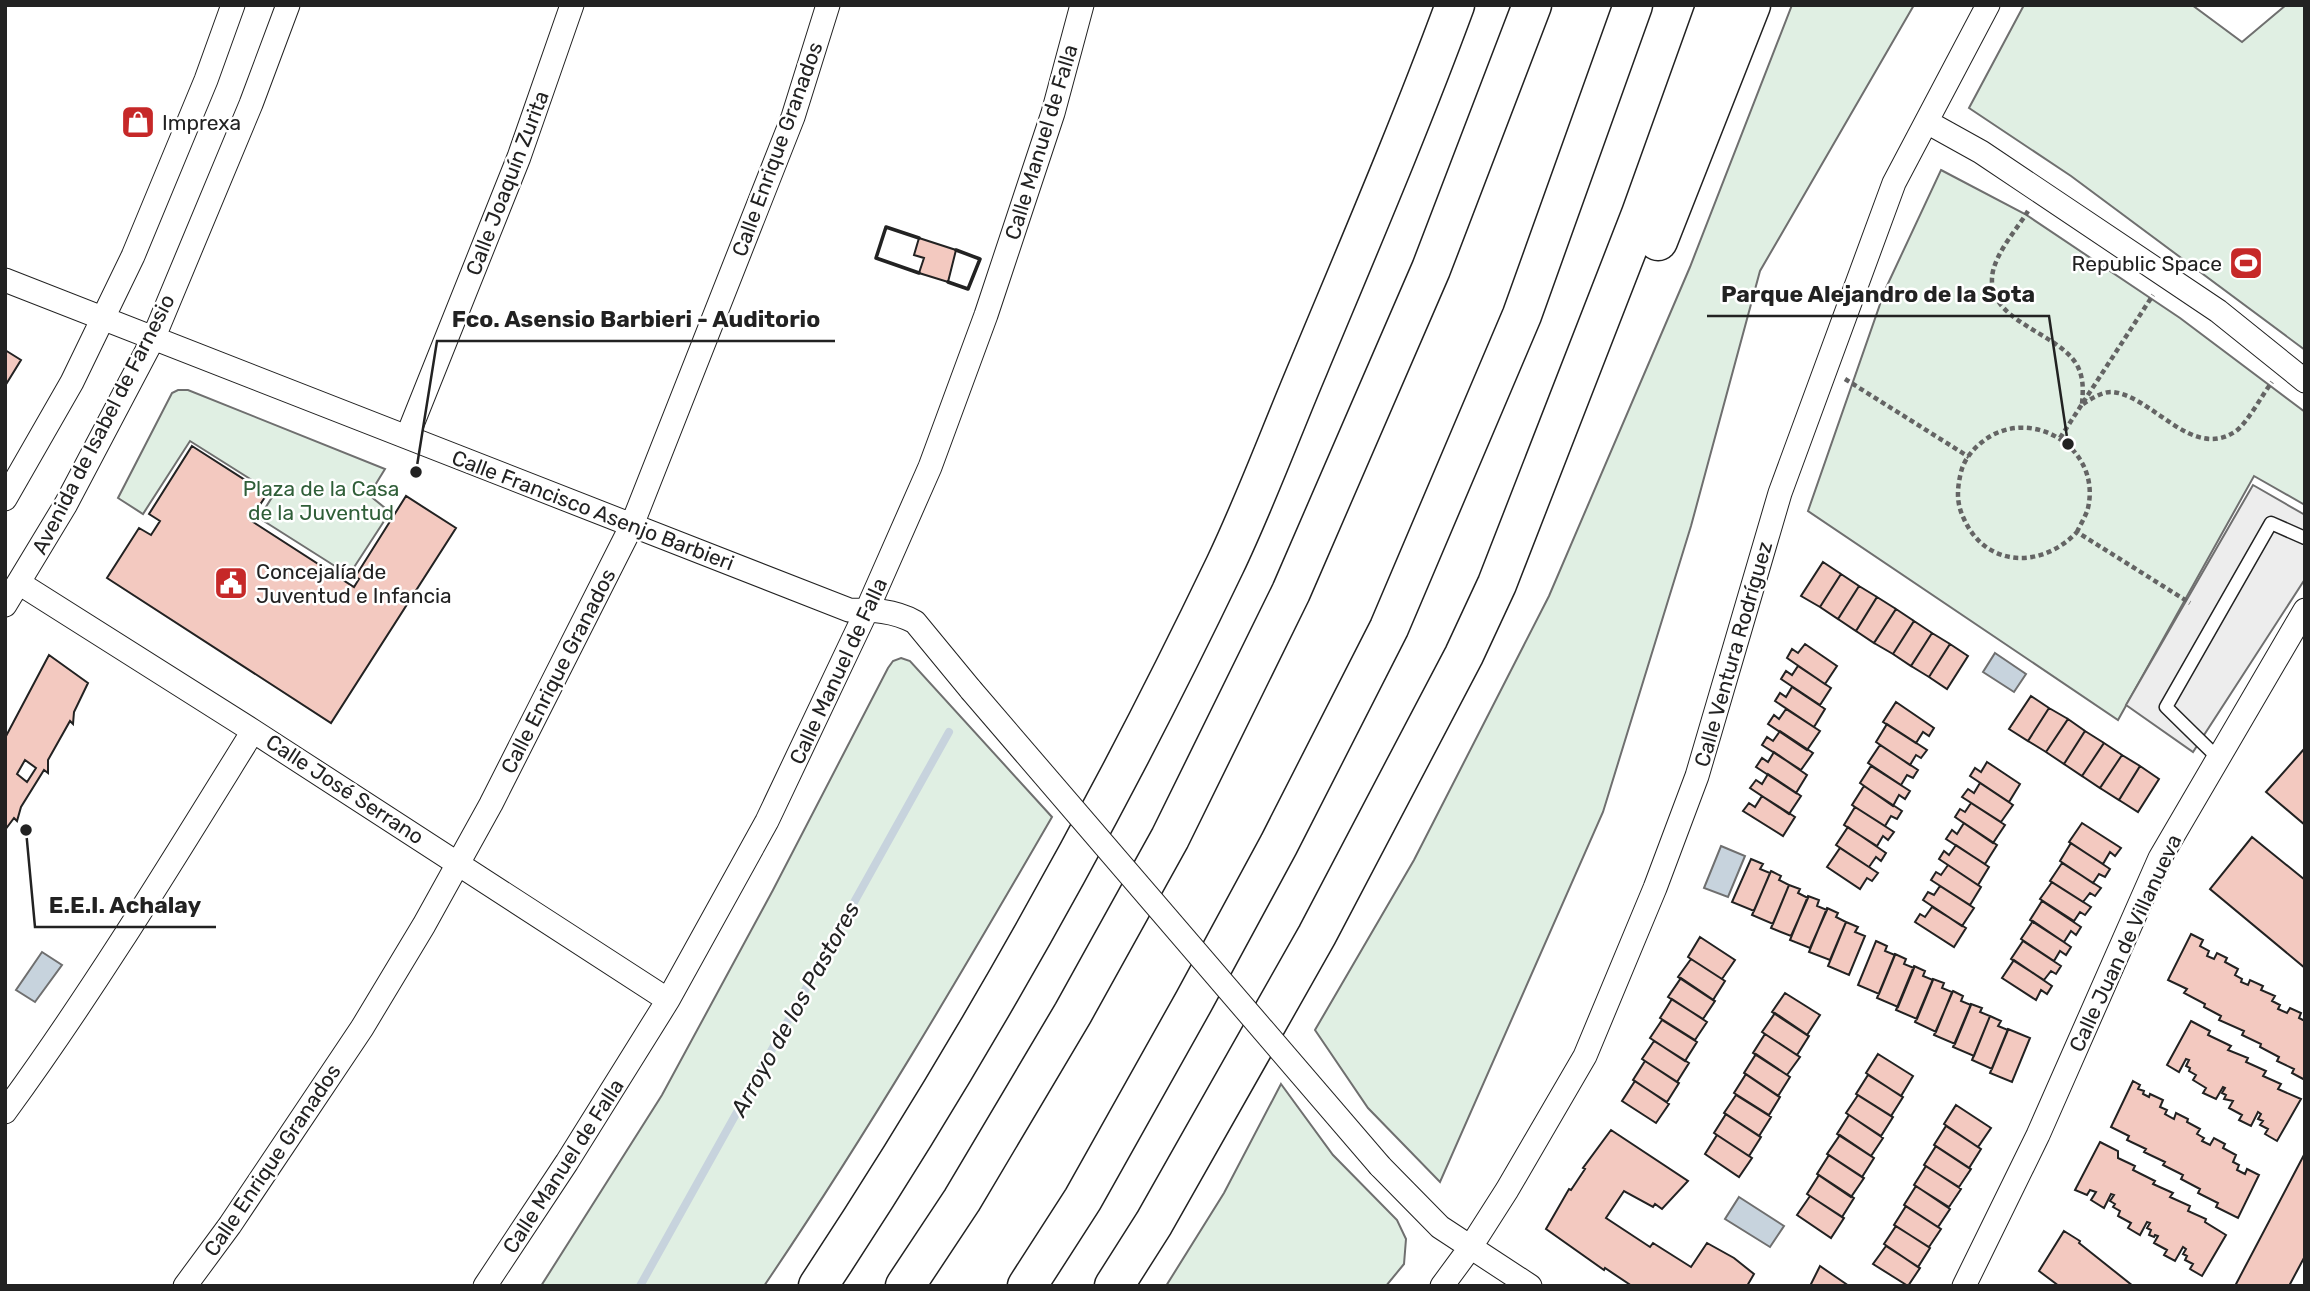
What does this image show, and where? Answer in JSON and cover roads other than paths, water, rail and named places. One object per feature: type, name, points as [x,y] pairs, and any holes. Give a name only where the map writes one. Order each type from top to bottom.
[{"type":"highway","points":[[1436,56],[1449,5]]},
{"type":"highway","points":[[818,1286],[889,1178],[1063,879],[1143,729],[1227,561],[1455,5]]},
{"type":"highway","points":[[905,1286],[962,1200],[1086,990],[1170,838],[1291,592],[1431,269],[1532,5]]},
{"type":"highway","points":[[1027,1286],[1083,1199],[1201,989],[1279,844],[1389,628],[1522,315],[1633,5]]},
{"type":"highway","points":[[1114,1286],[1154,1223],[1317,935],[1458,667],[1497,584],[1641,214],[1716,5]]},
{"type":"highway","points":[[1497,584],[1544,505],[1636,298],[1751,5]]},
{"type":"street","points":[[5,499],[72,382],[133,256],[206,80],[233,5]]},
{"type":"street","name":"Avenida de Isabel de Farnesio","points":[[5,605],[66,505],[153,338],[251,104],[288,5]]},
{"type":"street","name":"Calle Joaquín Zurita","points":[[407,438],[519,157],[572,5]]},
{"type":"street","name":"Calle Enrique Granados","points":[[185,1286],[230,1225],[362,1028],[498,792],[632,525],[793,117],[828,5]]},
{"type":"street","name":"Calle Manuel de Falla","points":[[485,1286],[567,1162],[668,1000],[767,821],[867,610],[930,467],[986,315],[1053,113],[1082,5]]},
{"type":"street","name":"Calle Ventura Rodríguez","points":[[1442,1286],[1507,1190],[1585,1056],[1656,888],[1697,776],[1780,493],[1894,183],[1988,5]]},
{"type":"street","points":[[1927,122],[1981,152],[2218,311],[2305,381]]},
{"type":"street","name":"Calle Francisco Asenjo Barbieri","points":[[5,280],[849,610],[887,611],[915,622],[1380,1166],[1440,1227],[1530,1286]]},
{"type":"street","name":"Calle José Serrano","points":[[19,583],[459,863],[668,1000]]},
{"type":"street","name":"Calle Juan de Villanueva","points":[[1964,1286],[2036,1139],[2160,858],[2305,610]]},
{"type":"street","points":[[5,1112],[45,1058],[150,897],[253,731]]},
{"type":"lane","points":[[2218,758],[2166,707],[2271,523],[2305,538]]},
{"type":"waterway","name":"Arroyo de los Pastores","points":[[640,1286],[949,732]]},
{"type":"place","name":"Imprexa","points":[[138,122]]},
{"type":"place","name":"Republic Space","points":[[2246,263]]},
{"type":"place","name":"Parque Alejandro de la Sota","points":[[2068,444]]},
{"type":"place","name":"Fco. Asensio Barbieri - Auditorio","points":[[416,472]]},
{"type":"place","name":"Concejalía de Juventud e Infancia","points":[[231,583]]},
{"type":"place","name":"E.E.I. Achalay","points":[[26,830]]},
{"type":"park label","name":"Plaza de la Casa de la Juventud","points":[[321,500]]}]
